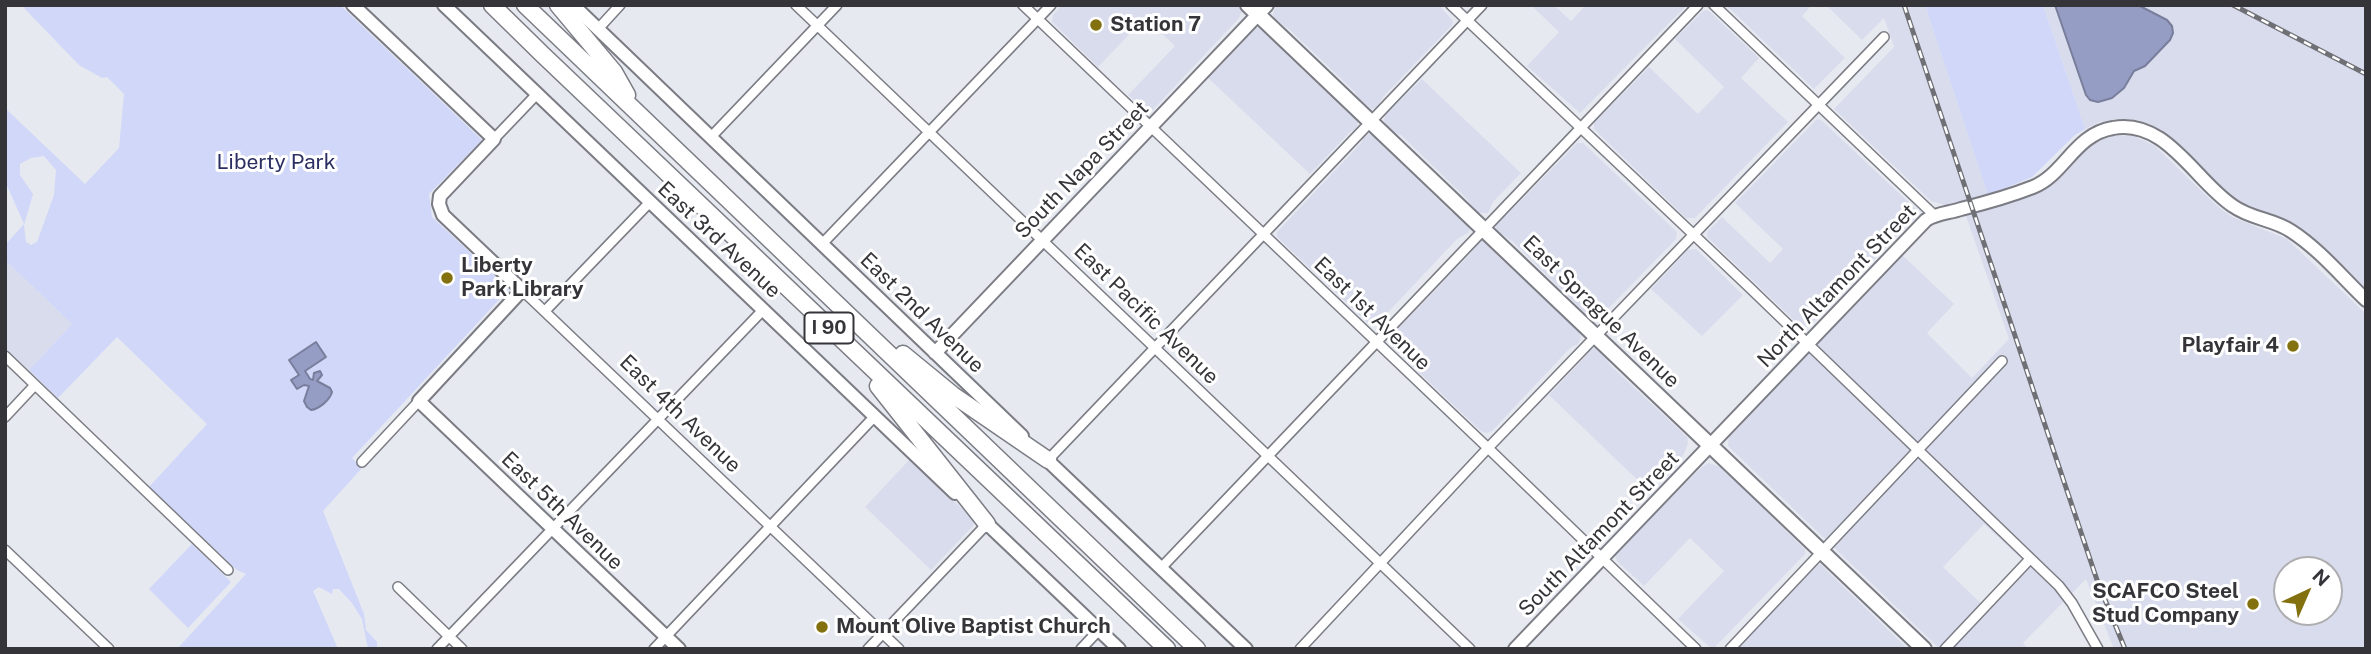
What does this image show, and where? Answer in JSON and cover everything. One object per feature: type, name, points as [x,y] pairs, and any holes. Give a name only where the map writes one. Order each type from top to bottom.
[{"type":"highway","points":[[480,5],[542,54]]},
{"type":"highway","name":"I 90","points":[[492,5],[1167,649]]},
{"type":"highway","name":"I 90","points":[[525,5],[1197,649]]},
{"type":"highway","points":[[558,5],[614,72],[635,110]]},
{"type":"highway","points":[[867,332],[901,352],[953,396],[1048,460]]},
{"type":"highway","points":[[842,340],[987,524]]},
{"type":"main road","name":"East Sprague Avenue","points":[[1257,8],[1371,122],[1924,649]]},
{"type":"street","points":[[354,5],[494,139],[537,94]]},
{"type":"street","name":"East 3rd Avenue","points":[[444,5],[1119,649]]},
{"type":"street","name":"East 2nd Avenue","points":[[573,5],[1246,649]]},
{"type":"street","points":[[598,29],[620,5]]},
{"type":"street","name":"East Pacific Avenue","points":[[796,5],[1470,649]]},
{"type":"street","points":[[710,138],[836,5]]},
{"type":"street","name":"East 1st Avenue","points":[[1023,5],[1696,649]]},
{"type":"street","points":[[822,244],[1051,5]]},
{"type":"street","points":[[1451,5],[2059,586],[2072,603],[2098,649]]},
{"type":"street","points":[[1048,460],[1482,5]]},
{"type":"street","points":[[1161,568],[1698,5]]},
{"type":"street","points":[[1714,5],[1934,215]]},
{"type":"street","name":"South Napa Street","points":[[935,353],[1151,126],[1257,8]]},
{"type":"street","points":[[1300,649],[1595,335],[1884,37]]},
{"type":"street","name":"North Altamont Street","points":[[1710,445],[1921,224],[1934,215],[1984,203],[2038,185],[2086,139],[2101,131],[2118,127],[2136,128],[2160,139],[2230,205],[2247,215],[2290,230],[2366,300]]},
{"type":"street","name":"East 4th Avenue","points":[[494,139],[440,196],[439,204],[443,215],[899,649]]},
{"type":"street","points":[[545,311],[650,202]]},
{"type":"street","points":[[362,462],[522,290]]},
{"type":"street","points":[[437,649],[764,309]]},
{"type":"street","points":[[5,356],[229,570]]},
{"type":"street","points":[[1730,649],[2002,361]]},
{"type":"street","points":[[5,417],[35,385]]},
{"type":"street","name":"East 5th Avenue","points":[[419,401],[679,649]]},
{"type":"street","points":[[653,649],[875,416]]},
{"type":"street","name":"South Altamont Street","points":[[1515,649],[1710,445]]},
{"type":"street","points":[[868,649],[987,524]]},
{"type":"street","points":[[5,550],[109,649]]},
{"type":"street","points":[[1945,649],[2030,559]]},
{"type":"street","points":[[398,587],[463,649]]},
{"type":"street","points":[[1081,649],[1099,630]]},
{"type":"shaded area","points":[[1062,5],[1239,5],[1242,11],[1239,18],[1150,113],[1128,95],[1175,46],[1145,18],[1098,67],[1052,22],[1053,15]]},
{"type":"shaded area","points":[[1277,5],[1439,5],[1453,21],[1383,97],[1377,107],[1372,109],[1359,100],[1355,92],[1274,18]]},
{"type":"shaded area","points":[[1531,5],[1554,5],[1571,21],[1586,5],[1687,5],[1580,113],[1527,66],[1559,32]]},
{"type":"shaded area","points":[[1726,5],[1812,5],[1802,16],[1845,58],[1814,89]]},
{"type":"shaded area","points":[[1826,5],[1925,5],[1988,195],[1948,206],[1931,201],[1834,109],[1894,47],[1884,18],[1862,40]]},
{"type":"shaded area","points":[[2043,5],[2366,5],[2366,290],[2298,226],[2286,219],[2256,210],[2230,196],[2173,140],[2155,127],[2137,120],[2118,119],[2099,122],[2085,129]]},
{"type":"shaded area","points":[[2055,5],[2138,5],[2167,20],[2173,33],[2170,40],[2145,66],[2134,71],[2124,88],[2112,98],[2098,102],[2090,100],[2086,95]]},
{"type":"shaded area","points":[[1705,10],[1759,58],[1741,78],[1788,122],[1695,218],[1686,218],[1594,129],[1594,123],[1649,67],[1698,114],[1724,87],[1675,39]]},
{"type":"shaded area","points":[[1256,28],[1263,28],[1289,57],[1357,118],[1356,128],[1310,174],[1207,77]]},
{"type":"shaded area","points":[[1422,79],[1521,173],[1493,202],[1488,213],[1478,213],[1401,135],[1386,125],[1385,115]]},
{"type":"shaded area","points":[[1817,119],[1919,212],[1808,327],[1801,327],[1707,237],[1708,231],[1722,217],[1770,263],[1783,249],[1735,203]]},
{"type":"shaded area","points":[[1369,134],[1377,137],[1380,143],[1470,228],[1375,326],[1371,326],[1277,237],[1277,232],[1361,143],[1364,136]]},
{"type":"shaded area","points":[[2112,136],[2134,136],[2155,146],[2232,217],[2287,239],[2366,314],[2366,649],[2114,649],[2086,579],[2023,643],[2028,649],[1940,649],[1728,446],[1729,433],[1901,254],[1954,304],[1927,333],[1972,378],[2009,339],[1965,213],[2036,194],[2089,145]],"holes":[[[1984,524],[2030,567],[1989,611],[1943,567]]]},
{"type":"shaded area","points":[[1577,143],[1583,143],[1677,232],[1676,239],[1597,321],[1590,318],[1512,241],[1497,231],[1495,225]]},
{"type":"shaded area","points":[[1478,241],[1487,241],[1498,256],[1579,331],[1581,337],[1578,344],[1571,347],[1492,431],[1486,433],[1388,343],[1389,338],[1471,253]]},
{"type":"shaded area","points":[[1696,249],[1743,295],[1702,336],[1651,289],[1688,250]]},
{"type":"shaded area","points":[[5,260],[72,324],[29,370],[5,348]]},
{"type":"shaded area","points":[[316,342],[326,357],[305,371],[313,380],[314,373],[320,371],[322,375],[317,381],[332,392],[324,404],[311,410],[304,401],[309,386],[304,385],[297,389],[291,380],[299,375],[289,360]]},
{"type":"shaded area","points":[[1594,348],[1687,437],[1684,454],[1649,491],[1549,395],[1589,350]]},
{"type":"shaded area","points":[[910,459],[974,522],[931,570],[865,507]]},
{"type":"shaded area","points":[[1709,463],[1720,467],[1805,549],[1805,554],[1712,649],[1678,619],[1724,571],[1690,538],[1644,586],[1617,561],[1615,555],[1616,550]]},
{"type":"shaded area","points":[[1821,564],[1908,649],[1737,649],[1816,565]]},
{"type":"green space","name":"Liberty Park","points":[[26,5],[340,5],[482,140],[429,194],[432,217],[509,289],[352,458],[362,468],[323,511],[364,614],[366,630],[377,642],[377,649],[368,649],[362,619],[339,589],[333,589],[332,594],[319,587],[313,591],[338,649],[177,649],[246,574],[237,570],[149,487],[207,424],[117,337],[58,398],[29,370],[72,324],[5,260],[5,245],[24,224],[5,181],[5,108],[85,184],[119,148],[124,94],[107,77],[102,78],[79,65],[24,8]],"holes":[[[44,156],[56,170],[54,195],[37,242],[31,245],[26,242],[24,225],[33,194],[20,175],[20,164],[31,158]]]},
{"type":"green space","points":[[1925,5],[2043,5],[2085,129],[2075,135],[2032,177],[1988,195]]},
{"type":"green space","points":[[192,544],[231,582],[188,628],[149,589]]},
{"type":"railway","points":[[1904,5],[2097,580],[2125,649]]},
{"type":"railway","points":[[2233,5],[2366,74]]},
{"type":"place","name":"Station 7","points":[[1096,25]]},
{"type":"place","name":"Liberty Park Library","points":[[447,278]]},
{"type":"place","name":"Playfair 4","points":[[2293,346]]},
{"type":"place","name":"SCAFCO Steel Stud Company","points":[[2253,604]]},
{"type":"place","name":"Mount Olive Baptist Church","points":[[822,627]]}]
